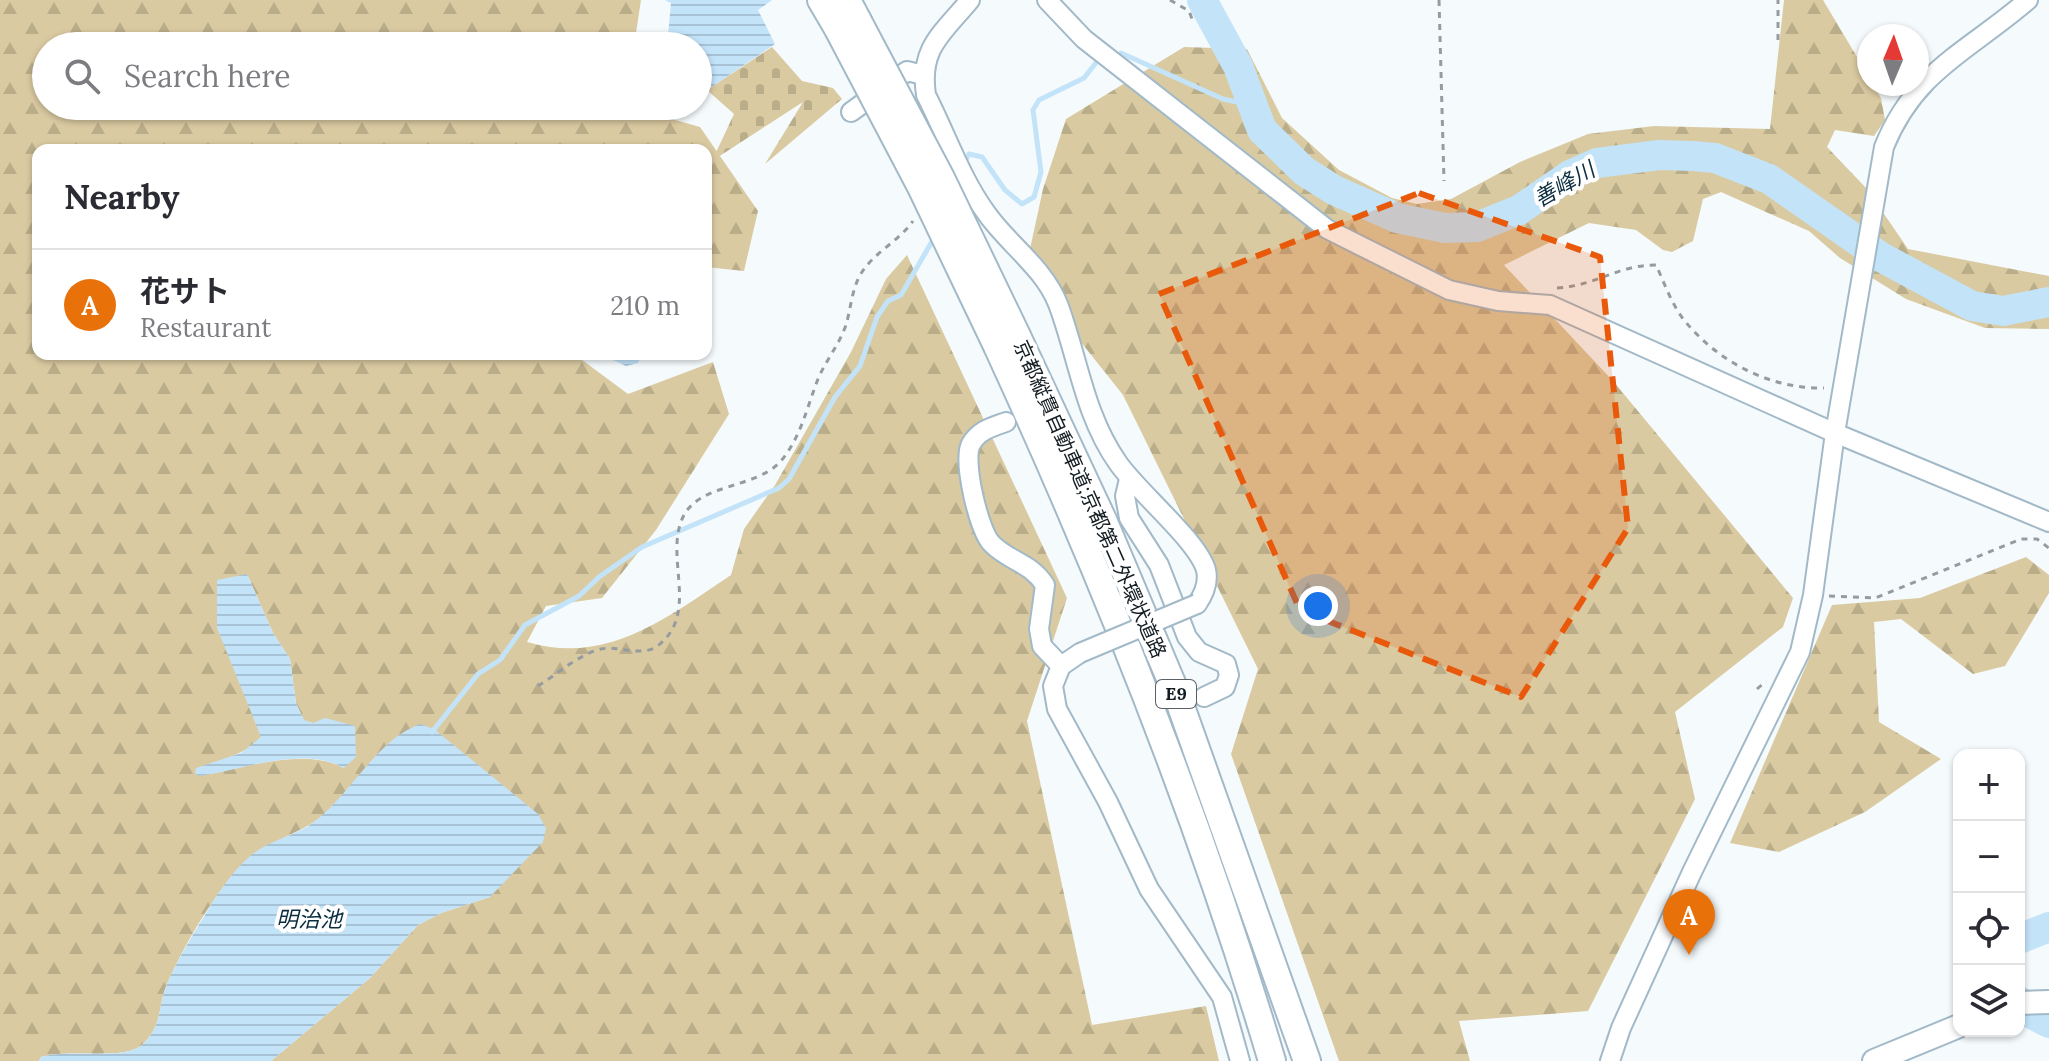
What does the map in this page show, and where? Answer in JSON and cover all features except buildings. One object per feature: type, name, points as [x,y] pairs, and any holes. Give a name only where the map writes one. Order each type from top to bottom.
[{"type":"highway","name":"京都縦貫自動車道;京都第二外環状道路","points":[[821,0],[848,17],[921,187],[1008,342],[1109,534],[1177,695],[1307,1061]]},
{"type":"highway","name":"京都縦貫自動車道;京都第二外環状道路","points":[[1008,342],[1149,703],[1220,896],[1272,1061]]},
{"type":"main road","points":[[1874,1061],[1953,1028]]},
{"type":"street","points":[[970,0],[926,53],[923,75],[926,95],[985,212],[1006,240],[1039,271],[1058,303],[1097,424],[1129,479],[1199,555],[1207,573],[1206,592],[1197,604],[1080,653],[1061,666],[1053,686],[1057,709],[1101,789],[1149,889],[1222,997],[1240,1061]]},
{"type":"street","points":[[1047,0],[1084,39],[1327,229],[1449,290],[1498,301],[1550,305],[1835,433],[2049,522]]},
{"type":"street","points":[[1610,1061],[1621,1028],[1692,872],[1793,671],[1813,595],[1835,433],[1884,147],[1910,97],[1960,51],[2028,0]]},
{"type":"street","points":[[851,112],[907,71],[923,75]]},
{"type":"street","points":[[1006,422],[983,430],[970,446],[969,464],[982,532],[993,545],[1035,570],[1045,585],[1039,629],[1042,646],[1061,666]]},
{"type":"street","points":[[1129,479],[1125,496],[1129,518],[1159,565],[1187,637],[1199,652],[1226,664],[1229,675],[1225,687],[1204,697]]},
{"type":"path","points":[[1170,0],[1189,11],[1194,24]]},
{"type":"path","points":[[1439,0],[1444,181]]},
{"type":"path","points":[[1778,0],[1778,40]]},
{"type":"path","points":[[538,686],[599,649],[641,652],[658,647],[672,631],[679,613],[678,544],[681,521],[687,509],[707,496],[762,477],[791,448],[819,377],[839,346],[861,274],[902,238],[917,213]]},
{"type":"path","points":[[1553,288],[1582,287],[1631,265],[1656,265],[1682,318],[1713,351],[1752,373],[1794,388],[1844,387]]},
{"type":"path","points":[[1813,595],[1875,598],[1999,545],[2021,539],[2037,539],[2049,548]]},
{"type":"highlighted area","points":[[1419,193],[1600,257],[1628,528],[1521,697],[1300,610],[1159,294]]},
{"type":"green space","points":[[0,0],[641,0],[636,32],[32,32],[32,120],[675,120],[700,127],[712,144],[32,144],[32,360],[582,360],[628,394],[713,362],[729,414],[656,530],[602,598],[546,606],[527,642],[556,648],[584,648],[610,642],[660,621],[731,575],[744,529],[775,485],[851,352],[886,279],[907,255],[1067,598],[1027,721],[1092,1025],[1206,1006],[1219,1061],[271,1061],[370,978],[418,925],[441,913],[490,897],[382,751],[330,810],[262,850],[237,870],[189,939],[167,984],[154,1030],[142,1045],[122,1052],[52,1055],[41,1057],[39,1061],[0,1061]],"holes":[[[247,574],[273,633],[290,659],[296,703],[304,721],[313,723],[344,768],[328,762],[291,759],[199,776],[196,773],[254,746],[261,737]]]},
{"type":"green space","points":[[1784,0],[1823,0],[1857,57],[1857,96],[1880,96],[1885,120],[1874,136],[1835,130],[1827,147],[1867,189],[1908,249],[2049,276],[2049,329],[1985,328],[1906,299],[1840,258],[1809,231],[1721,192],[1703,199],[1693,241],[1672,252],[1663,250],[1636,230],[1589,223],[1504,265],[1613,381],[1793,598],[1783,627],[1675,712],[1695,799],[1588,1011],[1459,1021],[1470,1061],[1339,1061],[1231,754],[1258,669],[1123,395],[1025,272],[1043,189],[1066,119],[1184,47],[1247,49],[1282,118],[1339,170],[1392,198],[1417,204],[1451,199],[1520,162],[1588,134],[1654,126],[1770,129]]},
{"type":"green space","points":[[772,47],[802,81],[833,88],[842,99],[765,164],[803,102],[712,161],[734,114],[712,94],[712,87]]},
{"type":"green space","points":[[712,144],[758,211],[744,271],[712,268]]},
{"type":"green space","points":[[2026,557],[2049,575],[2049,593],[2005,666],[1973,674],[1901,619],[1874,622],[1879,722],[1941,759],[1865,812],[1779,852],[1730,843],[1832,605],[1920,598]]},
{"type":"water","points":[[665,0],[772,0],[758,10],[775,44],[712,87],[712,32],[668,32],[671,3]]},
{"type":"water","points":[[613,360],[639,360],[638,363],[626,366]]},
{"type":"water","points":[[247,574],[273,633],[290,659],[296,703],[304,720],[313,723],[325,718],[355,726],[356,757],[344,768],[328,761],[291,759],[199,776],[195,773],[196,768],[241,753],[261,737],[217,628],[217,580]]},
{"type":"water","name":"明治池","points":[[420,724],[434,729],[538,814],[546,828],[543,842],[490,897],[441,913],[418,925],[370,978],[271,1061],[39,1061],[41,1057],[52,1055],[122,1052],[142,1045],[154,1030],[164,992],[180,958],[214,900],[236,870],[256,851],[314,822],[390,742]]},
{"type":"waterway","name":"善峰川","points":[[1202,0],[1238,66],[1262,130],[1304,171],[1334,190],[1397,218],[1445,228],[1477,227],[1519,210],[1570,175],[1597,163],[1659,155],[1715,158],[1769,179],[1881,257],[1972,306],[2003,311],[2049,302]]},
{"type":"waterway","points":[[1121,53],[1223,99],[1251,105]]},
{"type":"waterway","points":[[963,165],[969,154],[982,157],[1005,190],[1022,204],[1034,197],[1041,172],[1033,110],[1039,100],[1084,78],[1095,64]]},
{"type":"waterway","points":[[432,732],[478,674],[500,660],[525,625],[579,596],[599,577],[642,547],[779,488],[789,479],[835,397],[860,366],[877,317],[888,301],[901,295],[934,238]]},
{"type":"waterway","points":[[2025,937],[2049,927]]},
{"type":"waterway","points":[[2025,1010],[2049,1023]]},
{"type":"place","name":"花サト","points":[[1689,955]]}]
